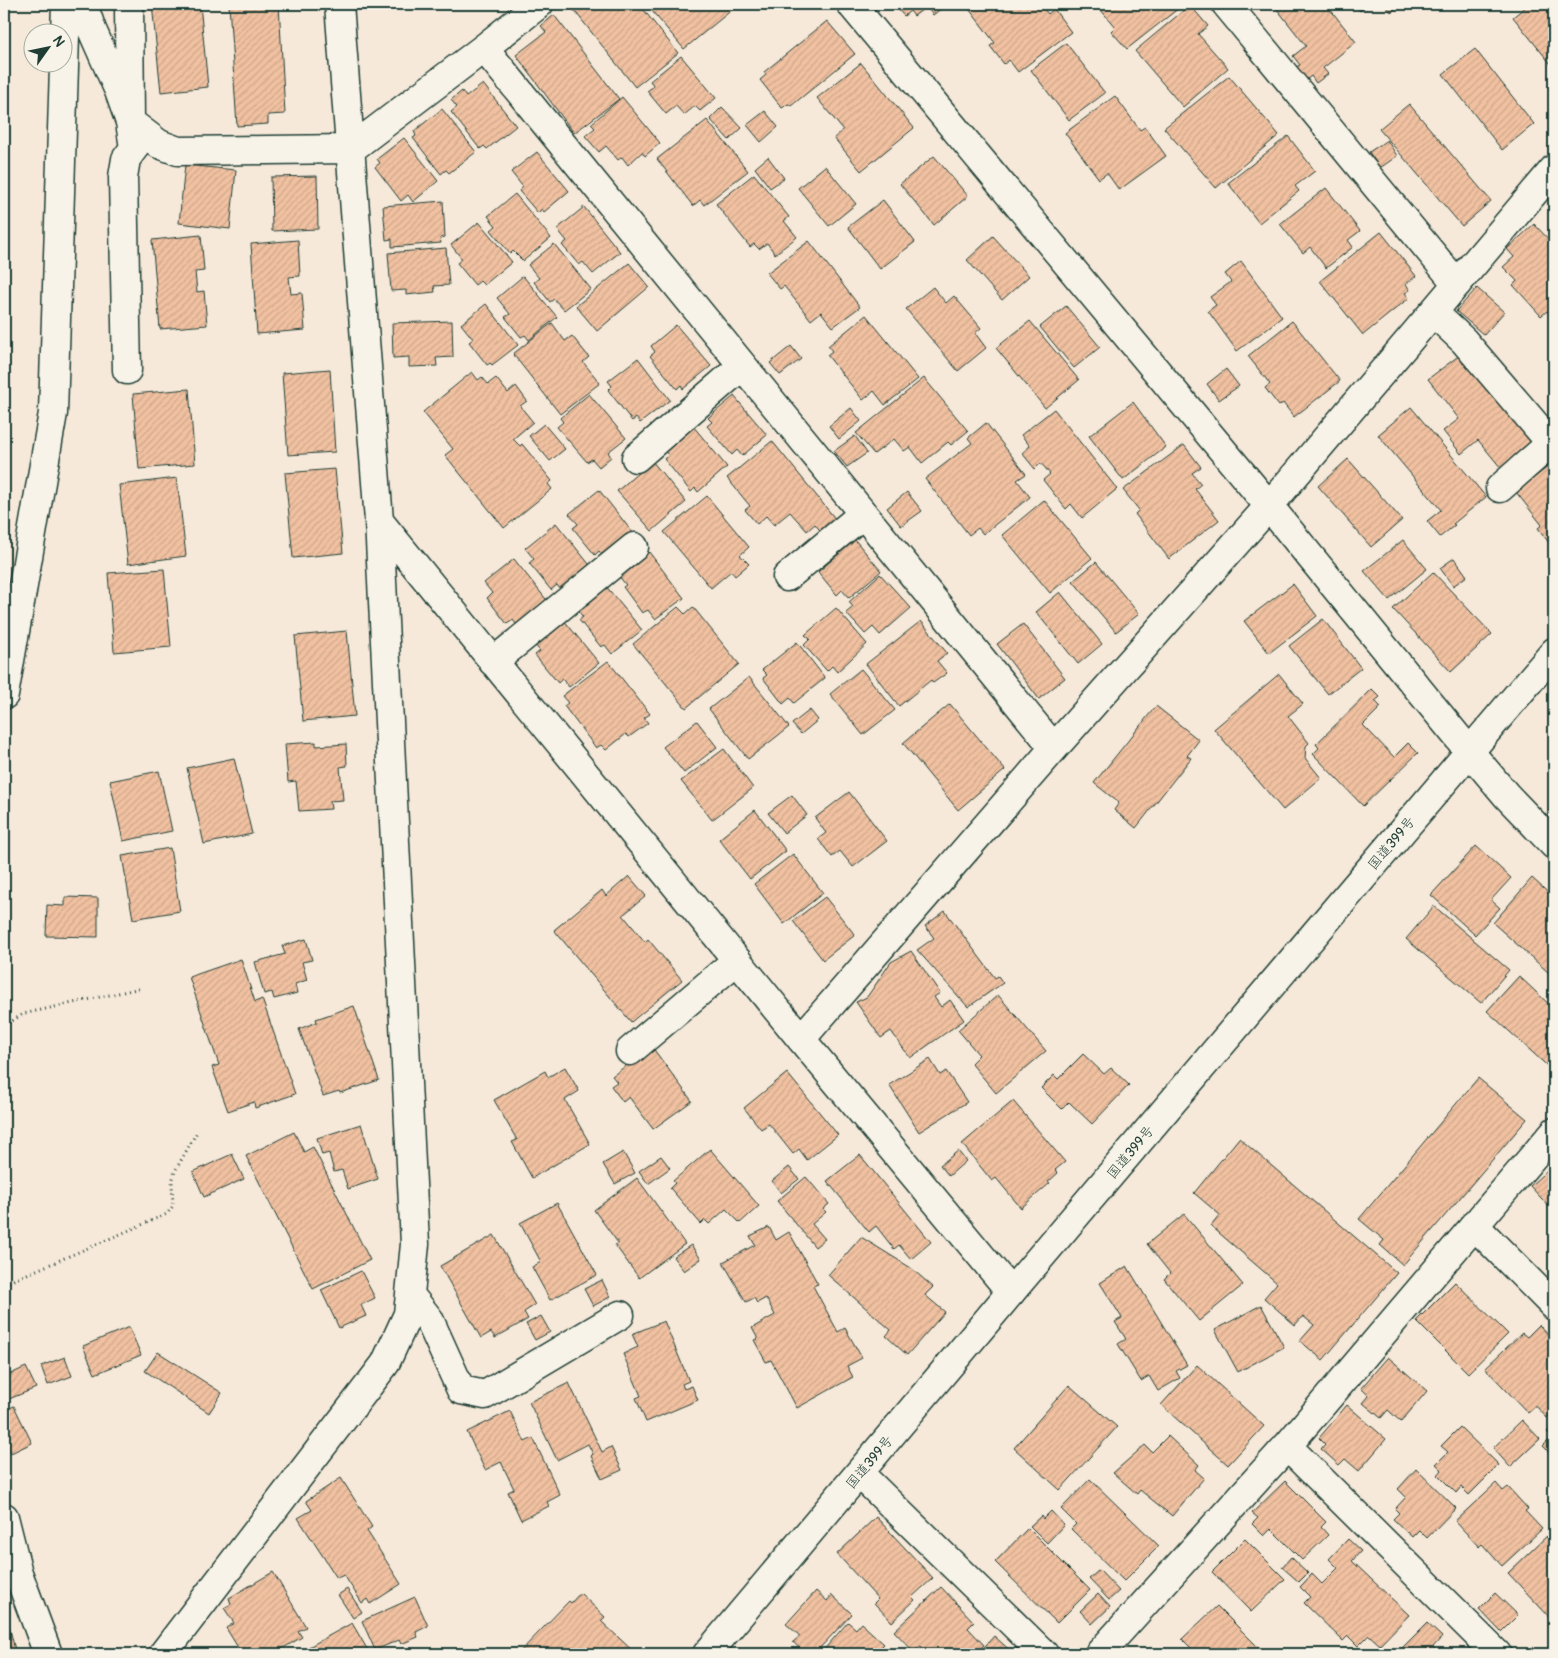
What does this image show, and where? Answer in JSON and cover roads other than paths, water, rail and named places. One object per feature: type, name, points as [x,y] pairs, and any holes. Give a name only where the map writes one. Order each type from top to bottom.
[{"type":"main road","points":[[4,695],[53,413],[66,4]]},
{"type":"main road","points":[[83,4],[130,122],[159,144],[178,150],[351,150],[539,4]]},
{"type":"main road","points":[[127,370],[123,177],[126,159],[134,148],[130,122],[129,4]]},
{"type":"main road","points":[[163,1654],[385,1364],[408,1314],[415,1244],[379,521],[339,4]]},
{"type":"main road","points":[[850,4],[1268,506],[1469,751],[1507,796],[1554,845]]},
{"type":"main road","points":[[1226,4],[1457,284]]},
{"type":"main road","points":[[484,48],[1054,748]]},
{"type":"main road","points":[[801,1039],[1268,506],[1554,169]]},
{"type":"main road","points":[[1433,312],[1464,341],[1551,443],[1500,488]]},
{"type":"main road","points":[[636,458],[742,366]]},
{"type":"main road","points":[[787,577],[863,514]]},
{"type":"main road","points":[[379,521],[801,1039],[1011,1292]]},
{"type":"main road","points":[[493,662],[634,547]]},
{"type":"main road","name":"国道399号","points":[[707,1654],[1011,1292],[1554,652]]},
{"type":"main road","points":[[630,1051],[737,960]]},
{"type":"main road","points":[[1099,1654],[1287,1446],[1554,1132]]},
{"type":"main road","points":[[1474,1225],[1554,1306]]},
{"type":"main road","points":[[410,1295],[429,1319],[461,1390],[485,1395],[620,1315]]},
{"type":"main road","points":[[1287,1446],[1497,1654]]},
{"type":"main road","points":[[860,1474],[1044,1654]]},
{"type":"main road","points":[[4,1517],[18,1573],[48,1654]]}]
